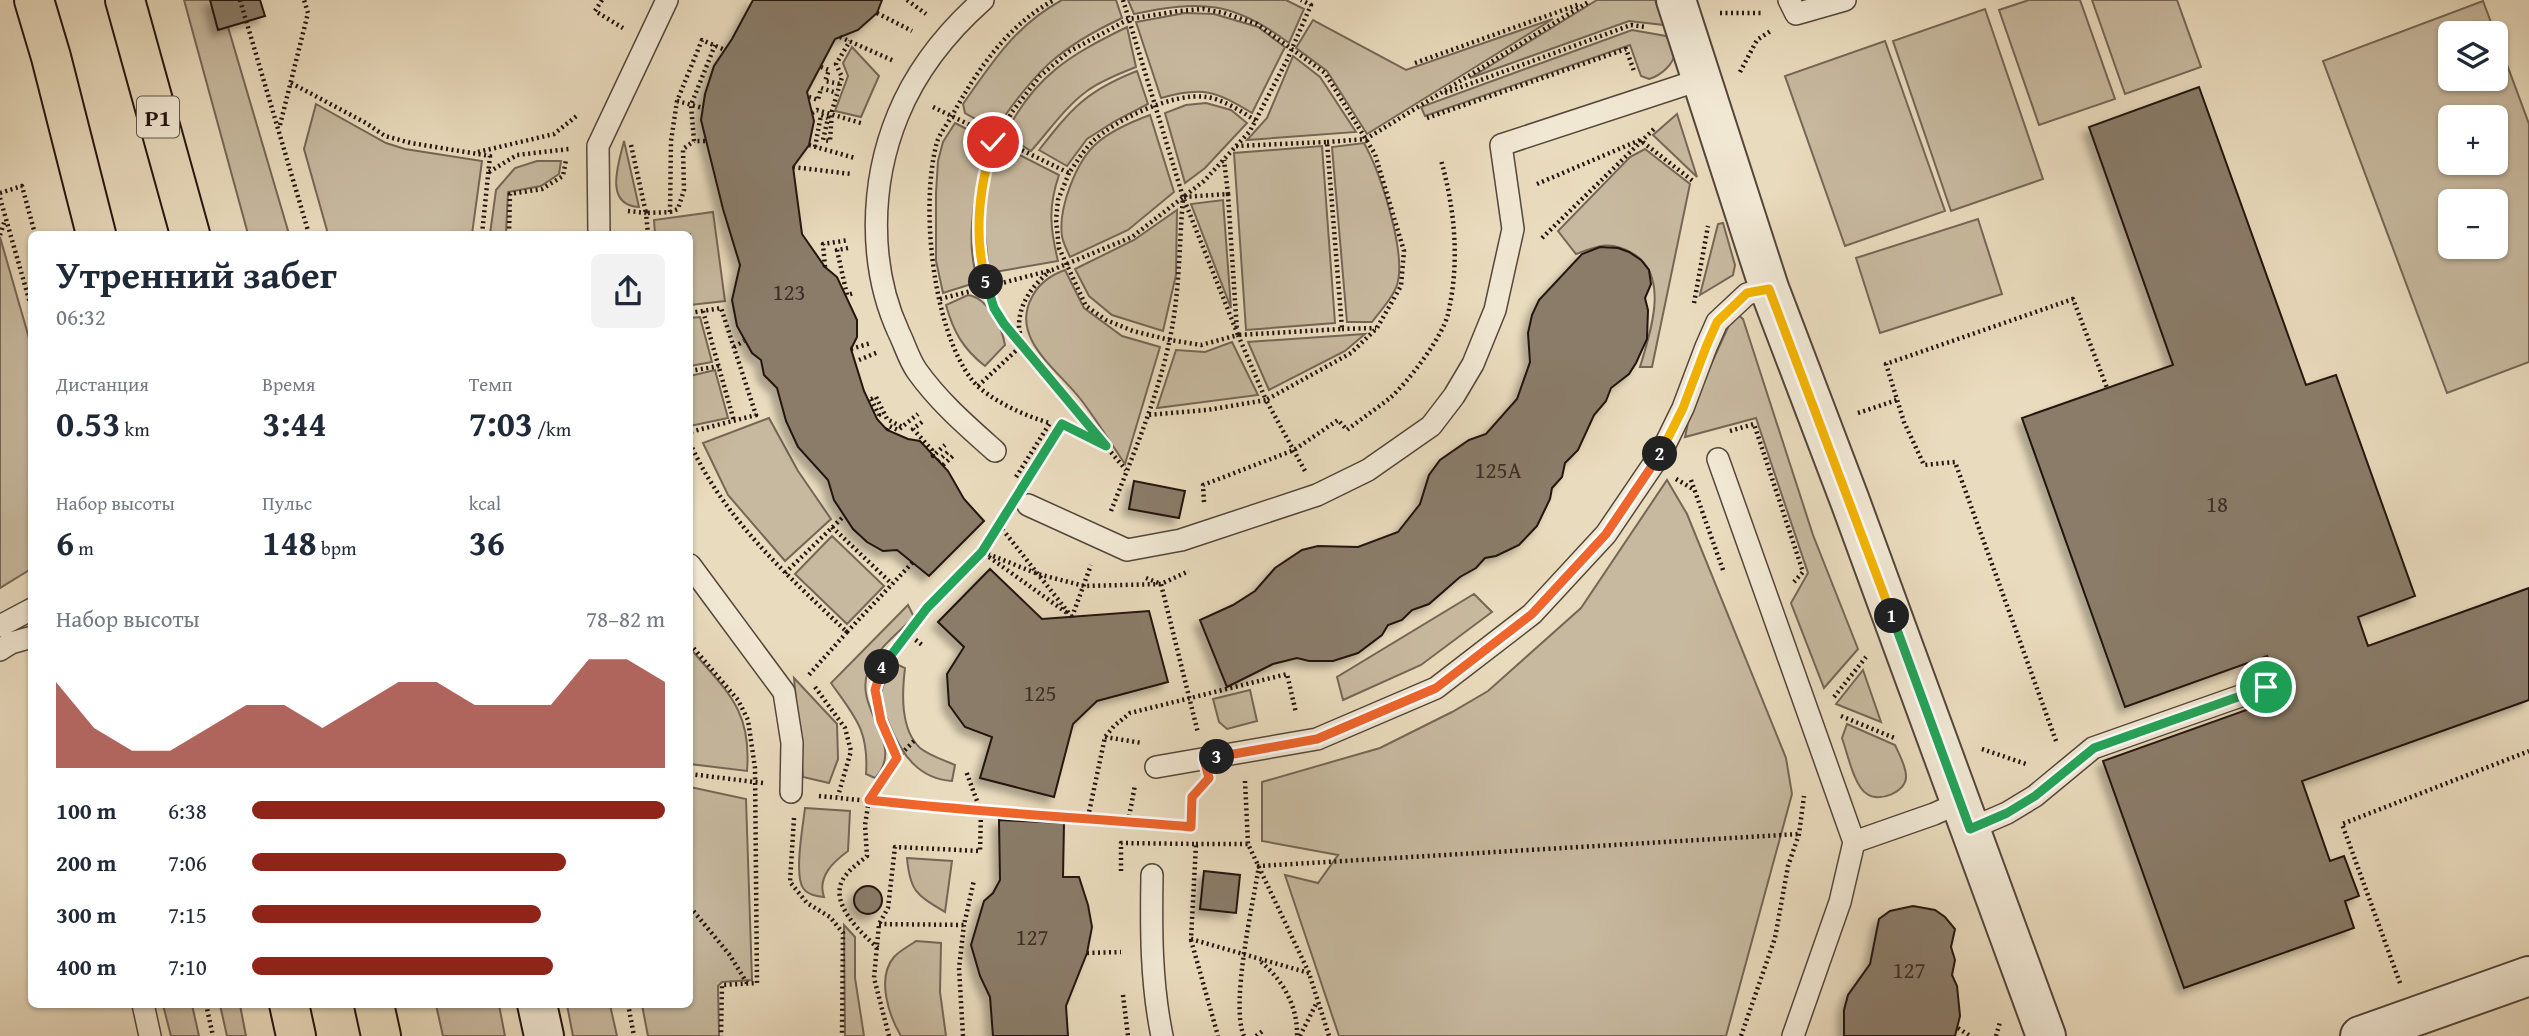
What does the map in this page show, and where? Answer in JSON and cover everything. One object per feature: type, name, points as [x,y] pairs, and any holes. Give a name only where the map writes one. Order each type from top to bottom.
[{"type":"main road","points":[[7,0],[51,57]]},
{"type":"main road","points":[[34,0],[95,231]]},
{"type":"main road","name":"Р1","points":[[125,0],[189,231]]},
{"type":"main road","points":[[290,1008],[296,1036]]},
{"type":"main road","points":[[375,1008],[381,1036]]},
{"type":"street","points":[[1667,15],[1718,80],[1769,289],[1850,501],[2046,1036]]},
{"type":"street","points":[[2360,1036],[2529,976]]},
{"type":"street","points":[[538,1008],[544,1036]]},
{"type":"lane","points":[[599,231],[598,146],[667,0]]},
{"type":"lane","points":[[983,0],[957,24],[923,70],[898,115],[883,166],[877,221],[878,256],[885,301],[916,369],[948,409],[995,451]]},
{"type":"lane","points":[[1792,7],[1845,0]]},
{"type":"lane","points":[[1027,495],[1127,550],[1181,540],[1278,510],[1317,495],[1368,470],[1430,426],[1454,396],[1473,364],[1496,310],[1513,229],[1500,145],[1718,80]]},
{"type":"lane","points":[[1156,767],[1207,768],[1317,739],[1436,688],[1532,614],[1606,534],[1661,453],[1683,408],[1717,322],[1747,293],[1769,289]]},
{"type":"lane","points":[[1718,459],[1854,842],[1840,902],[1793,1036]]},
{"type":"lane","points":[[693,570],[713,600],[785,692],[792,743],[793,800]]},
{"type":"lane","points":[[0,626],[28,611]]},
{"type":"lane","points":[[0,650],[11,643],[28,638]]},
{"type":"lane","points":[[1854,842],[1934,814],[2007,813],[2035,796],[2094,748],[2266,687]]},
{"type":"lane","points":[[1152,875],[1151,947],[1162,1036]]},
{"type":"lane","points":[[145,1008],[150,1036]]},
{"type":"path","points":[[240,0],[280,128],[308,231]]},
{"type":"path","points":[[280,128],[308,13],[304,0]]},
{"type":"path","points":[[602,0],[596,10],[627,31]]},
{"type":"path","points":[[907,0],[926,14]]},
{"type":"path","points":[[1050,423],[1031,418],[978,386],[958,358],[940,299],[931,254],[930,211],[932,172],[938,140],[952,116],[994,50],[1024,20],[1054,0]]},
{"type":"path","points":[[1123,0],[1183,197],[1266,400],[1294,450]]},
{"type":"path","points":[[940,299],[1052,270],[1132,237],[1205,181],[1256,121],[1311,5],[1301,0]]},
{"type":"path","points":[[1415,63],[1590,0]]},
{"type":"path","points":[[1236,146],[1366,139],[1590,0]]},
{"type":"path","points":[[1716,13],[1792,7]]},
{"type":"path","points":[[1718,80],[1792,7]]},
{"type":"path","points":[[1126,471],[1023,348],[994,308],[979,258],[979,210],[984,171],[993,142],[1012,112],[1040,76],[1070,51],[1129,19],[1203,9],[1258,24],[1325,74],[1375,154],[1404,251],[1401,286],[1377,328],[1350,353],[1266,400],[1207,410],[1147,415]]},
{"type":"path","points":[[877,13],[912,31]]},
{"type":"path","points":[[1435,97],[1631,25],[1667,15]]},
{"type":"path","points":[[841,37],[895,61]]},
{"type":"path","points":[[670,212],[671,141],[677,101],[702,40],[725,50]]},
{"type":"path","points":[[815,147],[821,115],[828,118],[823,140],[830,141],[832,115],[842,77],[836,64],[850,41]]},
{"type":"path","points":[[694,141],[691,105],[715,45]]},
{"type":"path","points":[[1427,118],[1626,49],[1634,73]]},
{"type":"path","points":[[821,67],[828,71],[825,80],[840,84]]},
{"type":"path","points":[[290,83],[385,136],[490,156],[482,231]]},
{"type":"path","points":[[809,97],[818,100],[821,88],[837,93]]},
{"type":"path","points":[[908,95],[1069,173]]},
{"type":"path","points":[[1256,121],[1237,108],[1207,97],[1181,98],[1155,106],[1120,123],[1092,142],[1069,173],[1058,200],[1056,220],[1059,248],[1086,306],[1106,320],[1133,331],[1201,345],[1238,335],[1377,328]]},
{"type":"path","points":[[677,101],[702,107]]},
{"type":"path","points":[[812,113],[817,110],[871,126]]},
{"type":"path","points":[[475,152],[554,134],[583,111]]},
{"type":"path","points":[[629,134],[646,213],[678,209],[684,190],[683,149],[694,141],[705,141]]},
{"type":"path","points":[[1534,246],[1640,140]]},
{"type":"path","points":[[1327,142],[1342,329]]},
{"type":"path","points":[[809,145],[860,160]]},
{"type":"path","points":[[509,231],[510,194],[541,189],[563,176],[569,149]]},
{"type":"path","points":[[488,173],[517,155],[536,151]]},
{"type":"path","points":[[1224,159],[1238,335]]},
{"type":"path","points":[[1203,510],[1203,485],[1294,450],[1338,420],[1347,430],[1391,396],[1423,361],[1447,316],[1456,230],[1441,160]]},
{"type":"path","points":[[793,167],[859,175]]},
{"type":"path","points":[[0,192],[22,186],[34,231]]},
{"type":"path","points":[[1183,197],[1228,194]]},
{"type":"path","points":[[1131,458],[1170,340],[1179,285],[1183,197]]},
{"type":"path","points":[[0,198],[28,296]]},
{"type":"path","points":[[0,234],[6,219]]},
{"type":"path","points":[[1694,305],[1709,221]]},
{"type":"path","points":[[825,267],[823,244],[857,239]]},
{"type":"path","points":[[1023,348],[1018,327],[1024,302],[1037,282],[1052,270]]},
{"type":"path","points":[[2060,752],[1955,462],[1924,465],[1904,422],[1886,364],[2073,299],[2107,388]]},
{"type":"path","points":[[693,313],[721,308],[756,415],[693,431]]},
{"type":"path","points":[[703,311],[734,421]]},
{"type":"path","points":[[728,330],[737,326]]},
{"type":"path","points":[[734,347],[744,341]]},
{"type":"path","points":[[851,349],[868,344]]},
{"type":"path","points":[[978,386],[1023,348]]},
{"type":"path","points":[[693,370],[719,366]]},
{"type":"path","points":[[876,417],[879,415],[871,399],[876,397],[887,419],[900,429],[889,426],[887,430]]},
{"type":"path","points":[[1850,415],[1897,400]]},
{"type":"path","points":[[929,430],[921,422],[914,429],[932,450],[933,456],[944,446],[937,438]]},
{"type":"path","points":[[1027,495],[1062,424],[1106,446]]},
{"type":"path","points":[[693,448],[730,509],[785,573],[847,632]]},
{"type":"path","points":[[943,465],[953,455]]},
{"type":"path","points":[[1690,478],[1726,578]]},
{"type":"path","points":[[785,573],[844,516]]},
{"type":"path","points":[[897,758],[881,721],[875,690],[883,665],[927,608],[982,552],[1006,516]]},
{"type":"path","points":[[982,552],[1072,617],[999,525]]},
{"type":"path","points":[[832,527],[892,584]]},
{"type":"path","points":[[838,796],[851,751],[845,728],[807,677],[912,562]]},
{"type":"path","points":[[849,798],[981,812],[1088,817],[1191,827],[1192,797],[1207,768],[1161,584]]},
{"type":"path","points":[[907,633],[922,645]]},
{"type":"path","points":[[693,648],[738,700],[748,720],[755,781],[757,983],[722,985],[721,1036]]},
{"type":"path","points":[[1833,698],[1867,655]]},
{"type":"path","points":[[1088,817],[1105,737],[1130,713],[1287,674],[1298,722]]},
{"type":"path","points":[[1836,714],[1905,742]]},
{"type":"path","points":[[1105,737],[1155,743]]},
{"type":"path","points":[[878,948],[855,928],[848,916],[840,890],[844,876],[867,856],[865,825],[869,800],[897,758],[915,740]]},
{"type":"path","points":[[1979,748],[2024,765],[2036,761]]},
{"type":"path","points":[[2403,990],[2342,824],[2529,751]]},
{"type":"path","points":[[1207,768],[1245,776],[1248,844],[1309,973],[1329,1036]]},
{"type":"path","points":[[889,1036],[874,978],[879,924],[888,908],[895,847],[980,851],[981,812],[966,771]]},
{"type":"path","points":[[693,774],[755,781]]},
{"type":"path","points":[[1741,1036],[1775,938],[1804,794]]},
{"type":"path","points":[[793,800],[790,882],[807,903],[830,918],[843,933],[842,1036]]},
{"type":"path","points":[[1259,866],[1798,834]]},
{"type":"path","points":[[1196,844],[1248,844]]},
{"type":"path","points":[[1244,1036],[1239,1025],[1244,955],[1259,866]]},
{"type":"path","points":[[964,1036],[959,968],[964,925],[974,880]]},
{"type":"path","points":[[693,911],[729,954],[747,984]]},
{"type":"path","points":[[879,924],[964,925]]},
{"type":"path","points":[[1191,939],[1218,1036]]},
{"type":"path","points":[[1087,953],[1121,951]]},
{"type":"path","points":[[1258,959],[1276,974],[1291,1002],[1299,1036]]},
{"type":"path","points":[[1299,1036],[1318,1001]]},
{"type":"path","points":[[207,1008],[213,1036]]},
{"type":"path","points":[[629,1008],[634,1036]]},
{"type":"path","points":[[1958,1028],[1970,1036]]},
{"type":"path","points":[[1256,1036],[1264,1030]]},
{"type":"shaded area","points":[[184,0],[210,0],[228,27],[288,231],[247,231]]},
{"type":"shaded area","points":[[1062,0],[1116,0],[1122,18],[1081,40],[1050,63],[1023,92],[995,130],[965,113],[963,104],[1007,45],[1032,20]]},
{"type":"shaded area","points":[[1128,0],[1286,0],[1304,9],[1289,43],[1251,19],[1233,12],[1198,6],[1134,14]]},
{"type":"shaded area","points":[[1597,0],[1655,0],[1664,25],[1629,21],[1470,78]]},
{"type":"shaded area","points":[[2029,0],[2080,0],[2115,99],[2039,125],[1999,10]]},
{"type":"shaded area","points":[[2092,0],[2177,0],[2201,67],[2125,94]]},
{"type":"shaded area","points":[[2483,1],[2490,21],[2438,21],[2438,91],[2508,91],[2508,67],[2529,124],[2529,362],[2447,393],[2323,61]]},
{"type":"shaded area","points":[[1985,9],[2043,179],[1951,211],[1893,41]]},
{"type":"shaded area","points":[[1185,13],[1214,14],[1258,27],[1285,47],[1252,113],[1218,95],[1208,93],[1188,92],[1161,98],[1136,22]]},
{"type":"shaded area","points":[[1553,19],[1367,134],[1327,71],[1296,48],[1313,20],[1406,70]]},
{"type":"shaded area","points":[[1127,27],[1136,67],[1099,84],[1079,97],[1031,151],[1005,135],[1028,97],[1041,82],[1088,47]]},
{"type":"shaded area","points":[[1632,30],[1666,36],[1674,47],[1670,65],[1649,79],[1641,76],[1630,45],[1425,116],[1421,107]]},
{"type":"shaded area","points":[[1885,41],[1945,211],[1845,246],[1785,76]]},
{"type":"shaded area","points":[[852,47],[879,76],[861,117],[835,111],[848,76],[843,63]]},
{"type":"shaded area","points":[[1293,56],[1320,77],[1356,132],[1247,140],[1267,118]]},
{"type":"shaded area","points":[[1137,71],[1148,104],[1087,139],[1067,166],[1039,150],[1081,102],[1105,86]]},
{"type":"shaded area","points":[[1206,103],[1231,110],[1247,123],[1205,168],[1185,183],[1165,113],[1186,105]]},
{"type":"shaded area","points":[[316,104],[386,143],[405,149],[482,161],[472,231],[327,231],[304,149]]},
{"type":"shaded area","points":[[1677,114],[1697,177],[1653,135]]},
{"type":"shaded area","points":[[1150,115],[1174,192],[1128,230],[1070,257],[1064,244],[1061,225],[1070,186],[1082,161],[1097,143],[1109,134]]},
{"type":"shaded area","points":[[955,123],[988,140],[973,211],[972,247],[978,282],[943,293],[936,261],[938,161],[943,142]]},
{"type":"shaded area","points":[[624,141],[639,207],[621,199],[617,191],[617,171]]},
{"type":"shaded area","points":[[1364,143],[1390,213],[1399,271],[1395,290],[1372,322],[1347,322],[1332,147]]},
{"type":"shaded area","points":[[1000,145],[1059,175],[1051,218],[1058,261],[989,273],[983,213],[989,178]]},
{"type":"shaded area","points":[[1322,146],[1335,323],[1246,330],[1234,153]]},
{"type":"shaded area","points":[[1645,149],[1690,184],[1652,367],[1640,367],[1654,306],[1651,275],[1644,263],[1632,253],[1610,245],[1576,254],[1558,231],[1630,157]]},
{"type":"shaded area","points":[[537,161],[561,161],[559,174],[541,186],[508,192],[506,231],[490,231],[496,190],[515,168]]},
{"type":"shaded area","points":[[1223,200],[1231,308],[1191,204]]},
{"type":"shaded area","points":[[1177,210],[1176,275],[1163,331],[1112,315],[1089,296],[1075,269],[1134,240]]},
{"type":"shaded area","points":[[713,212],[725,301],[693,305],[693,231],[655,231],[654,220]]},
{"type":"shaded area","points":[[1978,219],[2002,294],[1880,333],[1856,258]]},
{"type":"shaded area","points":[[1723,223],[1735,265],[1733,275],[1700,295],[1718,224]]},
{"type":"shaded area","points":[[0,237],[28,335],[28,571],[0,588]]},
{"type":"shaded area","points":[[1065,270],[1084,308],[1122,336],[1160,347],[1125,464],[1082,401],[1040,353],[1027,327],[1027,312],[1035,292],[1046,280]]},
{"type":"shaded area","points":[[968,295],[988,307],[1005,345],[985,366],[960,339],[946,305]]},
{"type":"shaded area","points":[[1735,312],[1743,319],[1813,535],[1858,649],[1824,688],[1791,603],[1808,573],[1756,418],[1685,437],[1691,408]]},
{"type":"shaded area","points":[[700,317],[712,362],[693,365],[693,318]]},
{"type":"shaded area","points":[[1365,334],[1345,351],[1269,390],[1248,342]]},
{"type":"shaded area","points":[[1232,342],[1258,395],[1157,408],[1176,350],[1205,352]]},
{"type":"shaded area","points":[[715,370],[728,418],[693,425],[693,375]]},
{"type":"shaded area","points":[[769,418],[798,471],[831,519],[785,561],[728,495],[703,443]]},
{"type":"shaded area","points":[[1667,480],[1687,514],[1786,758],[1792,794],[1726,1036],[1339,1036],[1285,875],[1318,883],[1338,855],[1262,841],[1262,782],[1380,748],[1488,691],[1581,608]]},
{"type":"shaded area","points":[[832,536],[884,586],[847,624],[795,574]]},
{"type":"shaded area","points":[[1474,594],[1492,612],[1421,665],[1343,700],[1337,677]]},
{"type":"shaded area","points":[[908,605],[914,617],[882,648],[868,671],[865,685],[885,752],[883,765],[875,778],[866,774],[865,746],[859,725],[831,683]]},
{"type":"shaded area","points":[[693,652],[725,689],[741,716],[747,750],[747,771],[693,764]]},
{"type":"shaded area","points":[[894,663],[905,668],[904,710],[913,740],[933,756],[955,765],[952,781],[930,776],[913,764],[895,737],[881,698],[884,682]]},
{"type":"shaded area","points":[[1863,670],[1881,722],[1836,704]]},
{"type":"shaded area","points":[[794,678],[837,724],[838,759],[829,783],[803,777]]},
{"type":"shaded area","points":[[1250,690],[1257,721],[1227,729],[1219,722],[1213,699]]},
{"type":"shaded area","points":[[1847,724],[1895,745],[1904,764],[1906,776],[1902,787],[1891,794],[1878,797],[1862,790],[1842,738]]},
{"type":"shaded area","points":[[693,788],[746,799],[752,980],[722,982],[718,986],[719,1036],[648,1036],[643,1008],[693,1008]]},
{"type":"shaded area","points":[[805,808],[850,811],[848,851],[828,871],[823,883],[824,897],[807,892],[800,881],[800,850]]},
{"type":"shaded area","points":[[907,858],[952,861],[945,912],[921,896],[913,886]]},
{"type":"shaded area","points":[[844,925],[855,937],[855,978],[864,1036],[845,1036]]},
{"type":"shaded area","points":[[916,941],[941,943],[940,992],[946,1036],[901,1036],[892,1018],[886,997],[886,975],[896,955]]},
{"type":"shaded area","points":[[164,1008],[193,1008],[199,1036],[171,1036]]},
{"type":"shaded area","points":[[221,1008],[241,1008],[246,1036],[227,1036]]},
{"type":"shaded area","points":[[437,1008],[500,1008],[505,1036],[443,1036]]},
{"type":"shaded area","points":[[568,1008],[611,1008],[617,1036],[573,1036]]},
{"type":"building","points":[[210,0],[260,0],[265,16],[218,30]]},
{"type":"building","points":[[753,0],[882,0],[877,13],[858,30],[835,39],[807,92],[814,121],[809,145],[793,167],[802,234],[825,267],[837,277],[857,320],[857,337],[851,349],[864,391],[877,419],[887,430],[920,441],[948,471],[964,499],[984,521],[929,576],[897,550],[883,551],[867,542],[853,529],[834,500],[828,480],[798,447],[786,421],[777,388],[764,375],[761,360],[752,353],[737,326],[732,300],[740,265],[701,120],[705,94],[714,66]]},
{"type":"building","points":[[2199,87],[2306,385],[2336,375],[2415,596],[2358,617],[2368,646],[2529,588],[2529,700],[2302,781],[2330,861],[2344,856],[2359,896],[2345,901],[2354,928],[2184,988],[2103,761],[2283,697],[2267,656],[2125,707],[2022,418],[2173,365],[2089,127]]},
{"type":"building","points":[[1600,247],[1629,252],[1649,270],[1651,284],[1645,298],[1648,310],[1647,339],[1629,374],[1611,388],[1606,401],[1594,415],[1578,450],[1565,463],[1562,477],[1552,488],[1550,499],[1537,526],[1519,545],[1485,558],[1429,604],[1412,610],[1402,620],[1388,625],[1382,635],[1358,653],[1333,661],[1297,658],[1273,664],[1227,687],[1200,620],[1233,605],[1255,591],[1275,568],[1302,550],[1318,546],[1358,547],[1398,532],[1420,504],[1429,475],[1440,460],[1469,440],[1486,434],[1517,399],[1530,362],[1528,333],[1539,300],[1582,254]]},
{"type":"building","points":[[1134,481],[1185,491],[1179,518],[1129,509]]},
{"type":"building","points":[[990,569],[1042,619],[1149,611],[1168,682],[1097,701],[1073,724],[1054,797],[980,778],[992,737],[965,727],[949,705],[947,674],[964,647],[938,622]]},
{"type":"building","points":[[999,820],[1064,823],[1063,877],[1079,877],[1092,927],[1087,953],[1066,1006],[1068,1036],[993,1036],[990,997],[980,976],[971,945],[984,901],[993,893],[1000,880]]},
{"type":"building","points":[[1204,871],[1240,875],[1236,913],[1200,909]]},
{"type":"building","points":[[868,886],[878,890],[882,900],[878,910],[868,914],[858,910],[854,900],[858,890]]},
{"type":"building","points":[[1913,906],[1935,910],[1955,929],[1951,947],[1955,960],[1952,975],[1957,986],[1960,1016],[1955,1036],[1844,1036],[1844,1010],[1848,995],[1870,964],[1879,919],[1890,911]]},
{"type":"route","points":[[993,142],[984,171],[979,210],[979,258],[994,308],[1004,324],[1106,446],[1062,424],[982,552],[927,608],[883,665],[875,690],[881,721],[897,758],[869,800],[981,812],[1088,817],[1191,827],[1192,797],[1209,778],[1204,759],[1317,739],[1436,688],[1532,614],[1606,534],[1661,453],[1683,408],[1717,322],[1747,293],[1769,289],[1970,829],[2007,813],[2035,796],[2094,748],[2266,687]]}]
